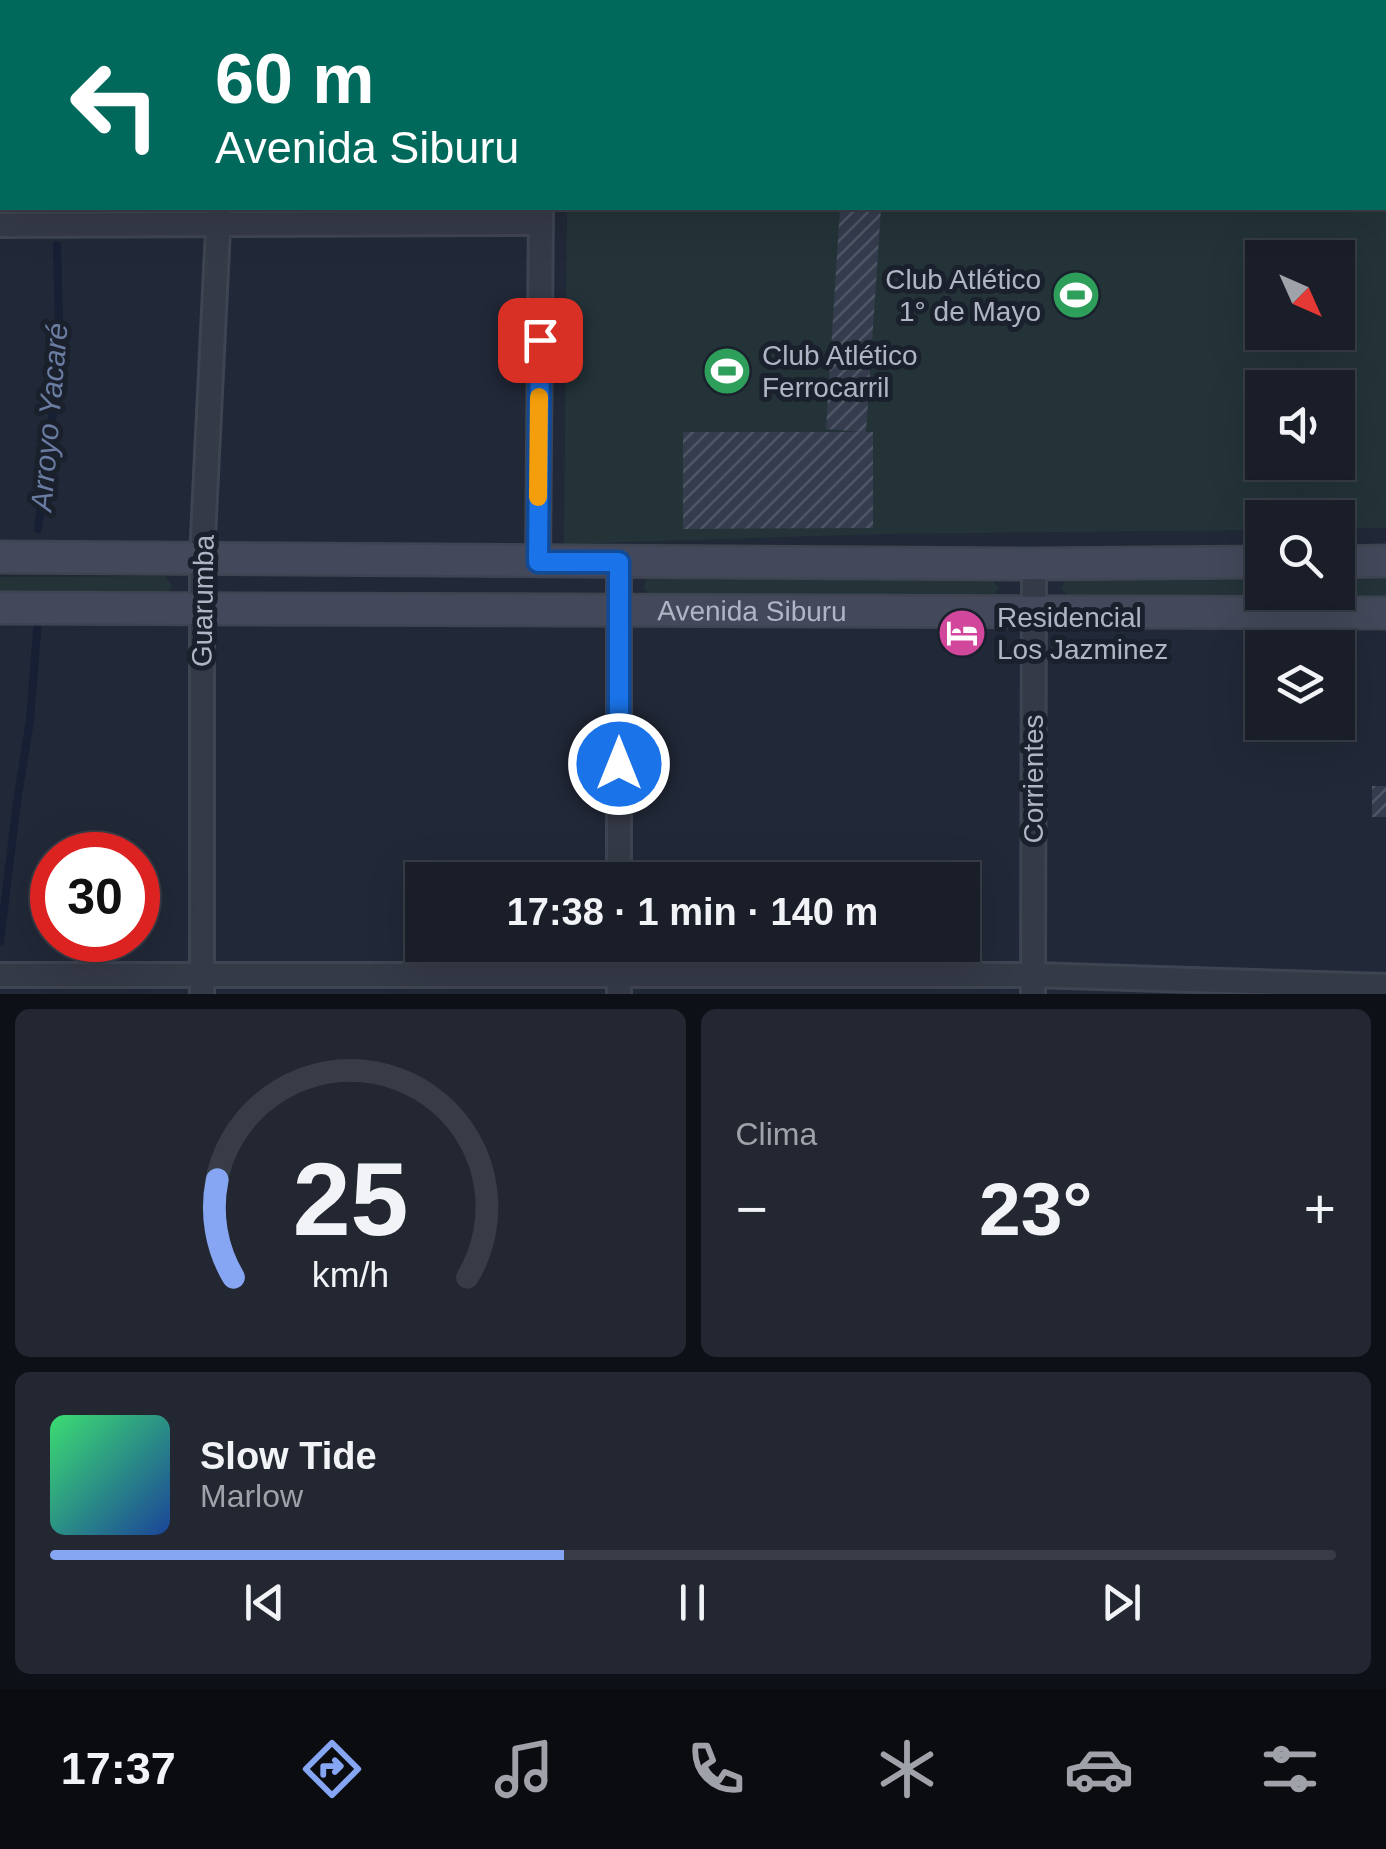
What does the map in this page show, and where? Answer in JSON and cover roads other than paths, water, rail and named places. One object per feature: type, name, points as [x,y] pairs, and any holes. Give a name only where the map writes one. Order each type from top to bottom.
[{"type":"main road","name":"Avenida Siburu","points":[[0,557],[1245,562]]},
{"type":"main road","points":[[1355,562],[1386,561]]},
{"type":"main road","name":"Avenida Siburu","points":[[0,608],[1386,613]]},
{"type":"street","points":[[0,225],[219,215],[540,215],[538,562]]},
{"type":"street","name":"Guarumba","points":[[202,985],[202,558],[219,215]]},
{"type":"street","points":[[619,562],[619,862]]},
{"type":"street","name":"Corrientes","points":[[1033,984],[1034,564]]},
{"type":"street","points":[[0,975],[202,985],[1386,986]]},
{"type":"waterway","name":"Arroyo Yacaré","points":[[38,529],[60,360],[57,245]]},
{"type":"waterway","name":"Arroyo Yacaré","points":[[0,942],[30,720],[38,620]]},
{"type":"place","name":"Club Atlético 1° de Mayo","points":[[1076,295]]},
{"type":"place","name":"Club Atlético Ferrocarril","points":[[727,371]]},
{"type":"place","name":"Residencial Los Jazminez","points":[[962,633]]}]
